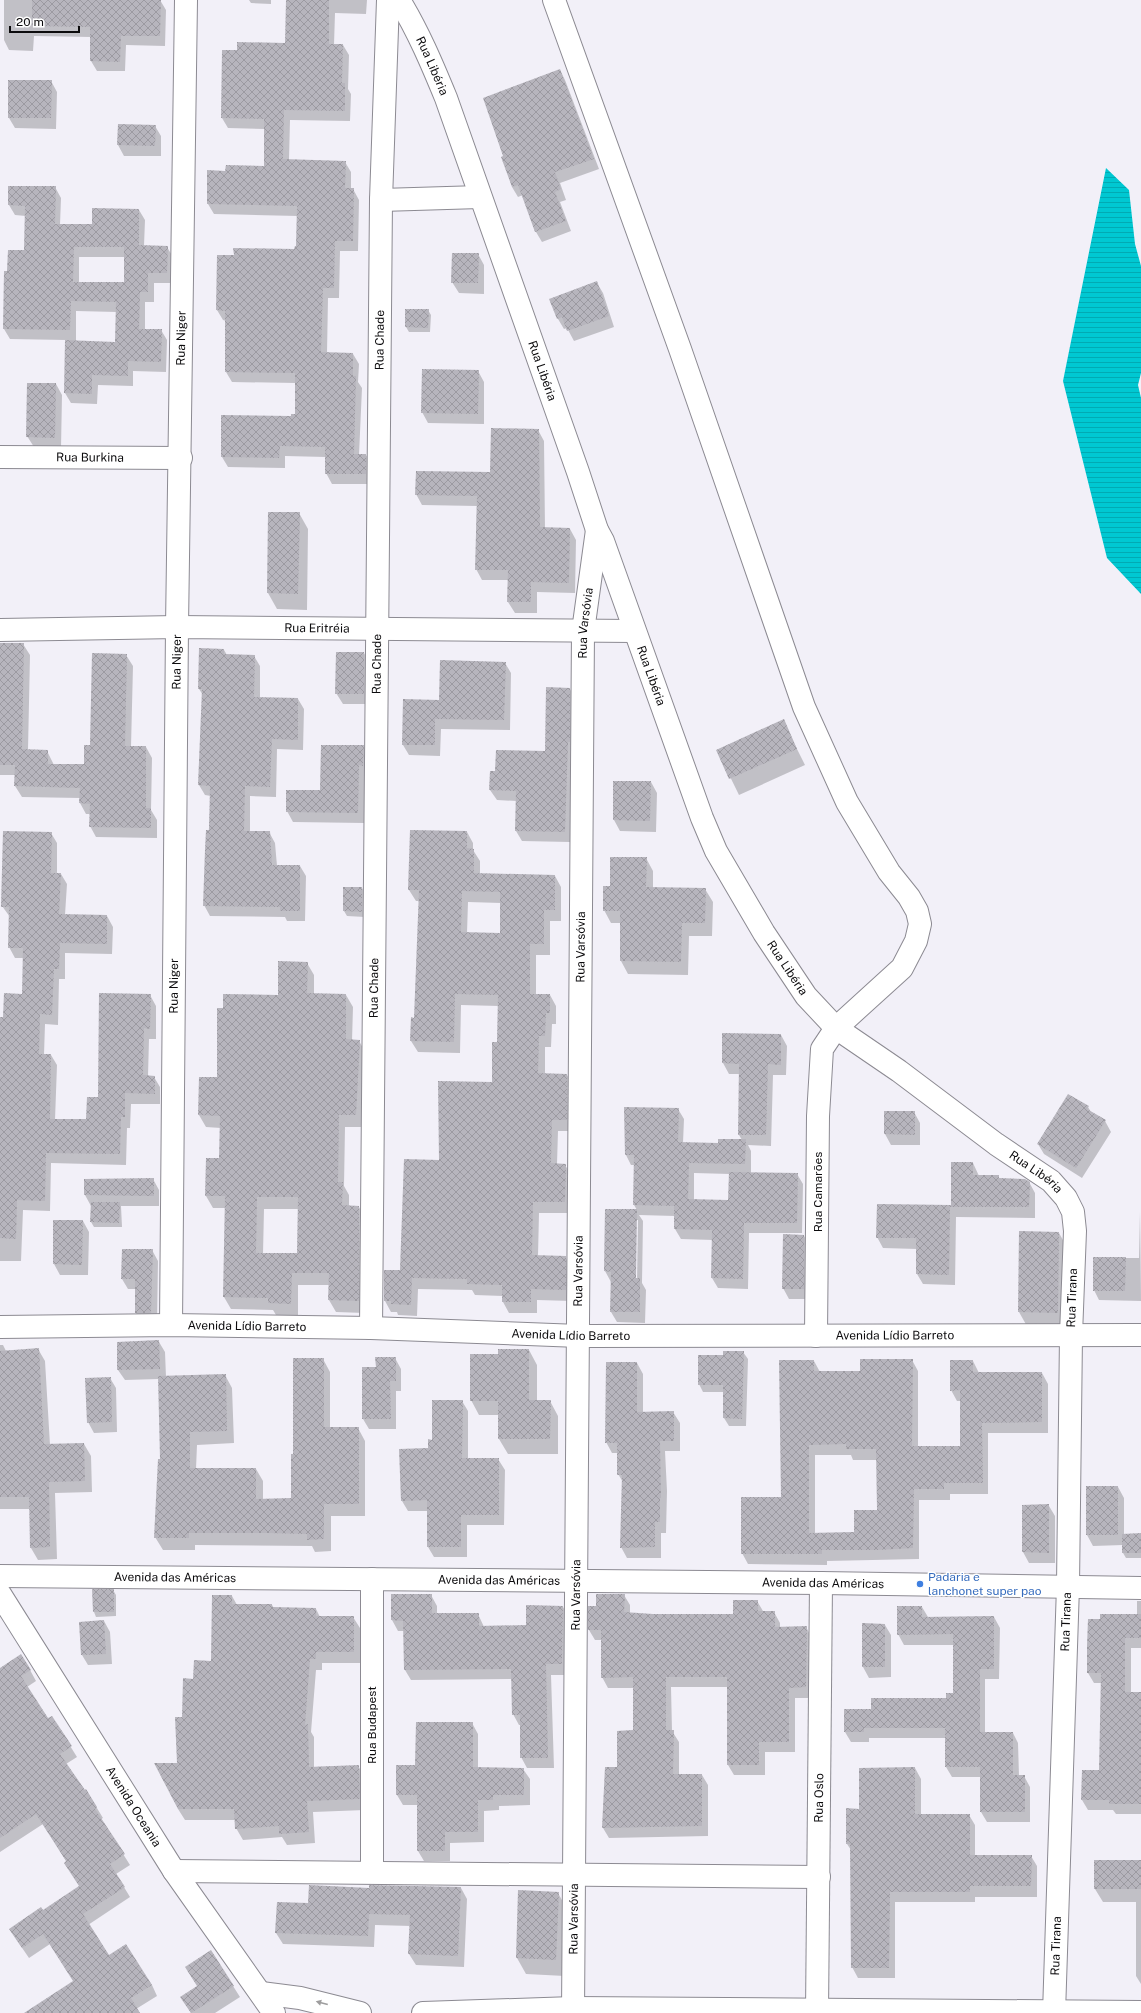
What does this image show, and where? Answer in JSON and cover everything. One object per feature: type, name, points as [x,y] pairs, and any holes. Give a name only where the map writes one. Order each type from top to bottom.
[{"type":"street","name":"Rua Niger","points":[[172,1325],[177,627],[181,458],[186,0]]},
{"type":"street","name":"Rua Chade","points":[[371,1328],[381,200],[388,0]]},
{"type":"street","name":"Rua Libéria","points":[[398,0],[413,22],[446,98],[578,472],[597,530],[603,541],[702,818],[716,850],[772,946],[806,996],[836,1028],[899,1071],[996,1144],[1051,1181],[1066,1198],[1073,1212],[1075,1231]]},
{"type":"street","points":[[554,0],[677,342],[804,707],[847,802],[889,872],[909,897],[917,911],[920,924],[916,941],[902,968],[836,1028]]},
{"type":"street","points":[[381,200],[480,197]]},
{"type":"street","name":"Rua Burkina","points":[[0,457],[181,458]]},
{"type":"street","name":"Rua Varsóvia","points":[[573,2011],[584,631],[597,530]]},
{"type":"street","name":"Rua Eritréia","points":[[0,630],[177,627],[634,631]]},
{"type":"street","name":"Rua Camarões","points":[[816,1336],[818,1116],[822,1049],[836,1028]]},
{"type":"street","name":"Rua Tirana","points":[[1054,2012],[1068,1586],[1071,1335],[1075,1231]]},
{"type":"street","name":"Avenida Lídio Barreto","points":[[0,1327],[172,1325],[371,1328],[579,1336],[1141,1335]]},
{"type":"street","name":"Avenida das Américas","points":[[0,1576],[821,1583],[1141,1588]]},
{"type":"street","name":"Rua Budapest","points":[[372,1579],[372,1872]]},
{"type":"street","name":"Rua Oslo","points":[[817,2011],[821,1583]]},
{"type":"street","name":"Avenida Oceania","points":[[0,1594],[174,1871],[261,1992],[274,2013]]},
{"type":"street","points":[[174,1871],[819,1877]]},
{"type":"street","points":[[261,1992],[300,1998],[360,2013]]},
{"type":"street","points":[[424,2013],[573,2011],[1141,2012]]},
{"type":"water","points":[[1106,168],[1129,190],[1135,244],[1141,266],[1141,373],[1138,385],[1141,398],[1141,594],[1107,558],[1063,381]]},
{"type":"building","points":[[32,0],[161,0],[160,36],[121,36],[120,62],[90,61],[90,27],[32,26]]},
{"type":"building","points":[[286,0],[329,0],[329,44],[343,44],[342,83],[345,83],[345,111],[284,110],[283,159],[346,161],[345,188],[354,188],[353,241],[335,241],[334,288],[323,288],[321,352],[353,353],[353,376],[356,376],[354,454],[366,454],[366,474],[325,474],[325,447],[280,446],[279,458],[221,457],[221,415],[291,416],[291,414],[295,414],[295,373],[225,372],[225,311],[216,310],[217,255],[234,255],[233,248],[294,249],[296,246],[297,206],[207,204],[207,170],[225,171],[226,165],[264,166],[264,119],[221,118],[222,50],[237,50],[237,42],[285,43]]},
{"type":"building","points":[[560,69],[594,159],[555,172],[561,189],[555,192],[566,221],[535,232],[518,185],[512,187],[483,98]]},
{"type":"building","points":[[8,80],[52,80],[51,118],[8,118]]},
{"type":"building","points":[[118,124],[156,125],[155,146],[117,145]]},
{"type":"building","points":[[8,186],[56,186],[55,224],[92,224],[92,208],[139,209],[139,245],[168,246],[167,273],[148,273],[148,292],[140,292],[139,329],[162,329],[161,362],[128,361],[128,376],[92,375],[92,394],[64,393],[65,340],[115,342],[116,302],[71,301],[70,330],[3,329],[4,271],[7,271],[8,250],[24,250],[25,206],[8,205]],"holes":[[[74,247],[124,247],[124,282],[73,282]]]},
{"type":"building","points":[[452,253],[479,253],[478,283],[451,283]]},
{"type":"building","points":[[597,281],[609,316],[567,331],[562,317],[557,319],[549,299]]},
{"type":"building","points":[[405,309],[429,309],[428,328],[405,327]]},
{"type":"building","points":[[422,369],[479,370],[478,414],[421,413]]},
{"type":"building","points":[[27,383],[56,383],[55,438],[26,437]]},
{"type":"building","points":[[491,428],[539,429],[540,527],[570,528],[569,583],[531,582],[531,602],[507,602],[508,570],[475,570],[477,496],[415,495],[416,471],[490,472]]},
{"type":"building","points":[[268,512],[300,512],[298,594],[267,593]]},
{"type":"building","points":[[0,643],[24,643],[22,749],[48,750],[48,764],[84,764],[84,745],[90,745],[92,653],[127,654],[125,746],[146,746],[146,808],[151,808],[151,828],[89,827],[90,804],[79,803],[80,788],[14,786],[15,765],[0,765]]},
{"type":"building","points":[[199,648],[224,649],[224,654],[255,655],[254,697],[298,698],[298,740],[272,739],[270,787],[245,786],[244,831],[270,831],[272,865],[300,865],[300,911],[280,911],[280,907],[203,906],[206,830],[209,830],[210,786],[198,785],[202,689],[198,689]]},
{"type":"building","points":[[336,652],[364,652],[364,694],[335,694]]},
{"type":"building","points":[[440,660],[506,662],[504,720],[435,719],[435,745],[402,745],[403,699],[439,700]]},
{"type":"building","points":[[546,687],[570,688],[570,742],[568,742],[565,832],[515,831],[516,791],[489,790],[490,771],[495,771],[496,750],[545,751]]},
{"type":"building","points":[[784,719],[797,749],[729,779],[716,750]]},
{"type":"building","points":[[321,745],[364,745],[363,766],[359,765],[358,813],[286,812],[286,790],[320,790]]},
{"type":"building","points":[[613,781],[651,781],[650,821],[613,820]]},
{"type":"building","points":[[410,830],[467,831],[467,848],[474,849],[474,873],[555,875],[555,910],[544,910],[544,944],[530,944],[530,994],[550,994],[550,1013],[546,1013],[545,1036],[539,1036],[538,1073],[567,1074],[567,1120],[552,1120],[551,1163],[566,1164],[565,1202],[533,1202],[532,1255],[566,1256],[566,1290],[531,1289],[531,1302],[502,1302],[502,1285],[467,1284],[467,1279],[412,1278],[411,1305],[391,1304],[391,1301],[384,1301],[384,1270],[400,1270],[404,1159],[439,1160],[438,1081],[492,1082],[492,1042],[497,1042],[498,995],[455,994],[454,1042],[410,1041],[411,1017],[414,1018],[419,890],[408,890]],"holes":[[[462,891],[500,892],[500,933],[461,932]]]},
{"type":"building","points":[[3,831],[52,832],[51,873],[61,873],[59,914],[107,915],[107,944],[60,943],[59,969],[54,969],[52,1015],[40,1014],[39,1054],[51,1054],[50,1119],[86,1119],[87,1097],[98,1097],[99,993],[151,994],[150,1029],[144,1028],[143,1075],[155,1076],[155,1094],[125,1093],[125,1117],[121,1117],[120,1154],[46,1153],[45,1201],[17,1200],[16,1239],[0,1238],[0,1017],[3,1017],[4,993],[22,994],[23,948],[8,948],[9,907],[1,907]]},
{"type":"building","points":[[610,857],[647,857],[646,887],[706,888],[705,923],[682,923],[681,962],[620,961],[620,911],[603,911],[603,886],[610,886]]},
{"type":"building","points":[[343,887],[362,887],[362,912],[343,911]]},
{"type":"building","points":[[278,961],[308,962],[307,993],[346,994],[346,1039],[360,1040],[356,1115],[339,1115],[338,1182],[343,1182],[342,1205],[359,1206],[359,1301],[328,1300],[329,1273],[292,1273],[291,1304],[268,1303],[268,1298],[223,1297],[225,1196],[205,1196],[206,1158],[219,1158],[220,1116],[198,1115],[199,1077],[217,1077],[217,1008],[223,1008],[223,994],[278,995]],"holes":[[[257,1197],[298,1197],[297,1253],[256,1253]]]},
{"type":"building","points":[[722,1033],[781,1034],[781,1065],[768,1064],[766,1135],[738,1135],[739,1064],[722,1063]]},
{"type":"building","points":[[1068,1094],[1089,1106],[1087,1109],[1106,1120],[1076,1168],[1037,1144]]},
{"type":"building","points":[[624,1107],[679,1108],[678,1142],[718,1143],[718,1139],[746,1139],[745,1164],[689,1163],[688,1199],[728,1200],[729,1172],[798,1173],[797,1223],[744,1223],[743,1279],[711,1278],[712,1230],[674,1229],[674,1206],[633,1205],[634,1155],[625,1155]]},
{"type":"building","points":[[884,1111],[915,1111],[915,1135],[884,1134]]},
{"type":"building","points":[[951,1162],[973,1162],[973,1175],[999,1175],[999,1178],[1025,1179],[1030,1182],[1029,1207],[950,1207],[949,1275],[916,1274],[916,1238],[876,1238],[877,1204],[951,1205]]},
{"type":"building","points":[[154,1178],[154,1196],[84,1195],[84,1179]]},
{"type":"building","points":[[91,1202],[120,1202],[119,1223],[90,1222]]},
{"type":"building","points":[[605,1209],[637,1209],[636,1278],[640,1278],[640,1312],[610,1312],[611,1272],[604,1271]]},
{"type":"building","points":[[53,1220],[83,1220],[82,1265],[53,1264]]},
{"type":"building","points":[[1019,1231],[1059,1232],[1058,1313],[1018,1312]]},
{"type":"building","points":[[783,1234],[804,1235],[804,1289],[782,1289]]},
{"type":"building","points":[[122,1249],[153,1249],[151,1313],[135,1313],[135,1279],[121,1279]]},
{"type":"building","points":[[1093,1257],[1126,1257],[1125,1291],[1093,1291]]},
{"type":"building","points":[[159,1340],[160,1369],[117,1370],[117,1342]]},
{"type":"building","points":[[39,1348],[44,1444],[84,1443],[85,1481],[49,1482],[50,1547],[30,1548],[29,1497],[0,1497],[0,1351]]},
{"type":"building","points":[[498,1349],[529,1349],[529,1400],[551,1400],[550,1439],[498,1439],[498,1401],[470,1401],[470,1354],[498,1354]]},
{"type":"building","points":[[723,1351],[744,1351],[742,1419],[723,1418],[723,1385],[698,1385],[698,1355],[723,1355]]},
{"type":"building","points":[[375,1357],[396,1357],[396,1381],[390,1381],[391,1419],[362,1419],[362,1367],[376,1367]]},
{"type":"building","points":[[293,1358],[324,1358],[324,1427],[359,1427],[359,1504],[324,1504],[324,1539],[307,1540],[307,1534],[267,1533],[189,1533],[189,1538],[154,1538],[158,1459],[160,1459],[158,1376],[226,1374],[227,1431],[190,1432],[190,1468],[256,1468],[256,1499],[291,1498],[291,1454],[293,1454]]},
{"type":"building","points":[[860,1359],[913,1359],[912,1446],[960,1446],[960,1390],[950,1391],[950,1360],[973,1360],[973,1372],[1042,1372],[1042,1422],[982,1423],[983,1483],[944,1483],[944,1489],[914,1489],[913,1548],[877,1550],[822,1550],[822,1554],[741,1554],[741,1497],[781,1497],[779,1360],[814,1360],[814,1371],[860,1371]],"holes":[[[846,1444],[846,1449],[876,1449],[877,1510],[854,1510],[854,1532],[809,1533],[809,1445]]]},
{"type":"building","points":[[606,1362],[637,1362],[637,1412],[674,1411],[674,1441],[660,1441],[660,1522],[655,1522],[655,1547],[620,1548],[622,1475],[617,1475],[617,1443],[605,1443]]},
{"type":"building","points":[[111,1377],[112,1422],[87,1423],[85,1378]]},
{"type":"building","points":[[432,1400],[463,1400],[462,1458],[499,1458],[499,1515],[461,1515],[461,1547],[427,1547],[427,1500],[401,1501],[399,1449],[428,1448],[428,1439],[432,1440]]},
{"type":"building","points":[[1086,1486],[1118,1486],[1118,1535],[1086,1535]]},
{"type":"building","points":[[1049,1504],[1049,1553],[1022,1552],[1022,1505]]},
{"type":"building","points":[[1141,1533],[1141,1553],[1122,1553],[1122,1534]]},
{"type":"building","points":[[92,1589],[114,1589],[114,1612],[93,1612]]},
{"type":"building","points":[[391,1594],[432,1594],[432,1613],[479,1613],[479,1626],[526,1625],[526,1605],[563,1606],[562,1664],[546,1664],[548,1758],[520,1758],[520,1715],[512,1715],[511,1669],[404,1670],[403,1621],[391,1620]]},
{"type":"building","points":[[596,1594],[625,1594],[624,1612],[653,1614],[733,1614],[733,1600],[758,1600],[758,1611],[775,1611],[775,1627],[807,1626],[806,1687],[789,1688],[789,1742],[759,1742],[759,1765],[727,1765],[727,1677],[666,1677],[666,1730],[674,1730],[673,1774],[702,1774],[702,1826],[602,1828],[605,1767],[617,1767],[617,1731],[633,1730],[633,1677],[601,1678],[601,1630],[588,1630],[588,1606],[596,1606]]},
{"type":"building","points":[[212,1595],[232,1595],[232,1604],[272,1604],[272,1607],[316,1608],[316,1616],[354,1616],[354,1652],[316,1652],[316,1659],[310,1659],[305,1725],[308,1724],[309,1767],[359,1765],[360,1799],[307,1801],[309,1832],[279,1834],[279,1826],[235,1829],[234,1809],[178,1809],[154,1763],[177,1763],[175,1717],[182,1717],[183,1678],[193,1679],[194,1660],[211,1661]]},
{"type":"building","points":[[897,1606],[922,1606],[922,1617],[994,1616],[994,1669],[980,1669],[980,1732],[1013,1732],[1013,1775],[1025,1775],[1025,1812],[980,1812],[980,1767],[945,1767],[945,1728],[864,1728],[864,1732],[844,1732],[844,1709],[871,1709],[871,1698],[946,1698],[946,1693],[953,1693],[953,1634],[897,1635]]},
{"type":"building","points":[[1100,1614],[1141,1614],[1141,1638],[1125,1638],[1125,1692],[1141,1692],[1141,1804],[1109,1804],[1109,1800],[1081,1800],[1082,1770],[1099,1770],[1101,1673],[1087,1673],[1087,1646],[1088,1619],[1100,1619]]},
{"type":"building","points":[[104,1620],[106,1654],[81,1655],[79,1622]]},
{"type":"building","points":[[862,1623],[885,1624],[885,1667],[862,1667]]},
{"type":"building","points":[[21,1654],[31,1670],[21,1676],[48,1718],[52,1716],[72,1746],[60,1754],[85,1790],[86,1789],[97,1807],[95,1809],[125,1854],[110,1864],[125,1887],[83,1914],[109,1955],[126,1944],[152,1985],[131,1998],[140,2013],[24,2013],[73,1981],[43,1934],[22,1948],[9,1929],[41,1907],[43,1910],[79,1886],[64,1863],[66,1861],[36,1814],[0,1838],[0,1668]]},
{"type":"building","points":[[416,1722],[473,1722],[473,1767],[524,1768],[524,1795],[493,1795],[493,1800],[478,1800],[478,1832],[445,1832],[445,1851],[417,1851],[417,1795],[396,1795],[396,1765],[415,1765]]},
{"type":"building","points":[[915,1767],[915,1814],[970,1814],[970,1855],[1032,1855],[1031,1886],[970,1886],[970,1892],[890,1892],[889,1968],[851,1968],[850,1844],[846,1844],[846,1808],[859,1809],[859,1768]]},
{"type":"building","points":[[1094,1860],[1141,1860],[1141,1889],[1094,1889]]},
{"type":"building","points":[[309,1885],[369,1888],[369,1885],[461,1887],[458,1956],[408,1954],[410,1915],[369,1914],[368,1936],[275,1933],[277,1902],[308,1903]]},
{"type":"building","points":[[518,1890],[559,1892],[556,1960],[516,1958]]},
{"type":"building","points":[[211,1950],[234,1986],[191,2013],[180,1997],[197,1986],[185,1967]]},
{"type":"place","name":"Padaria e lanchonet super pao","points":[[920,1584]]}]
